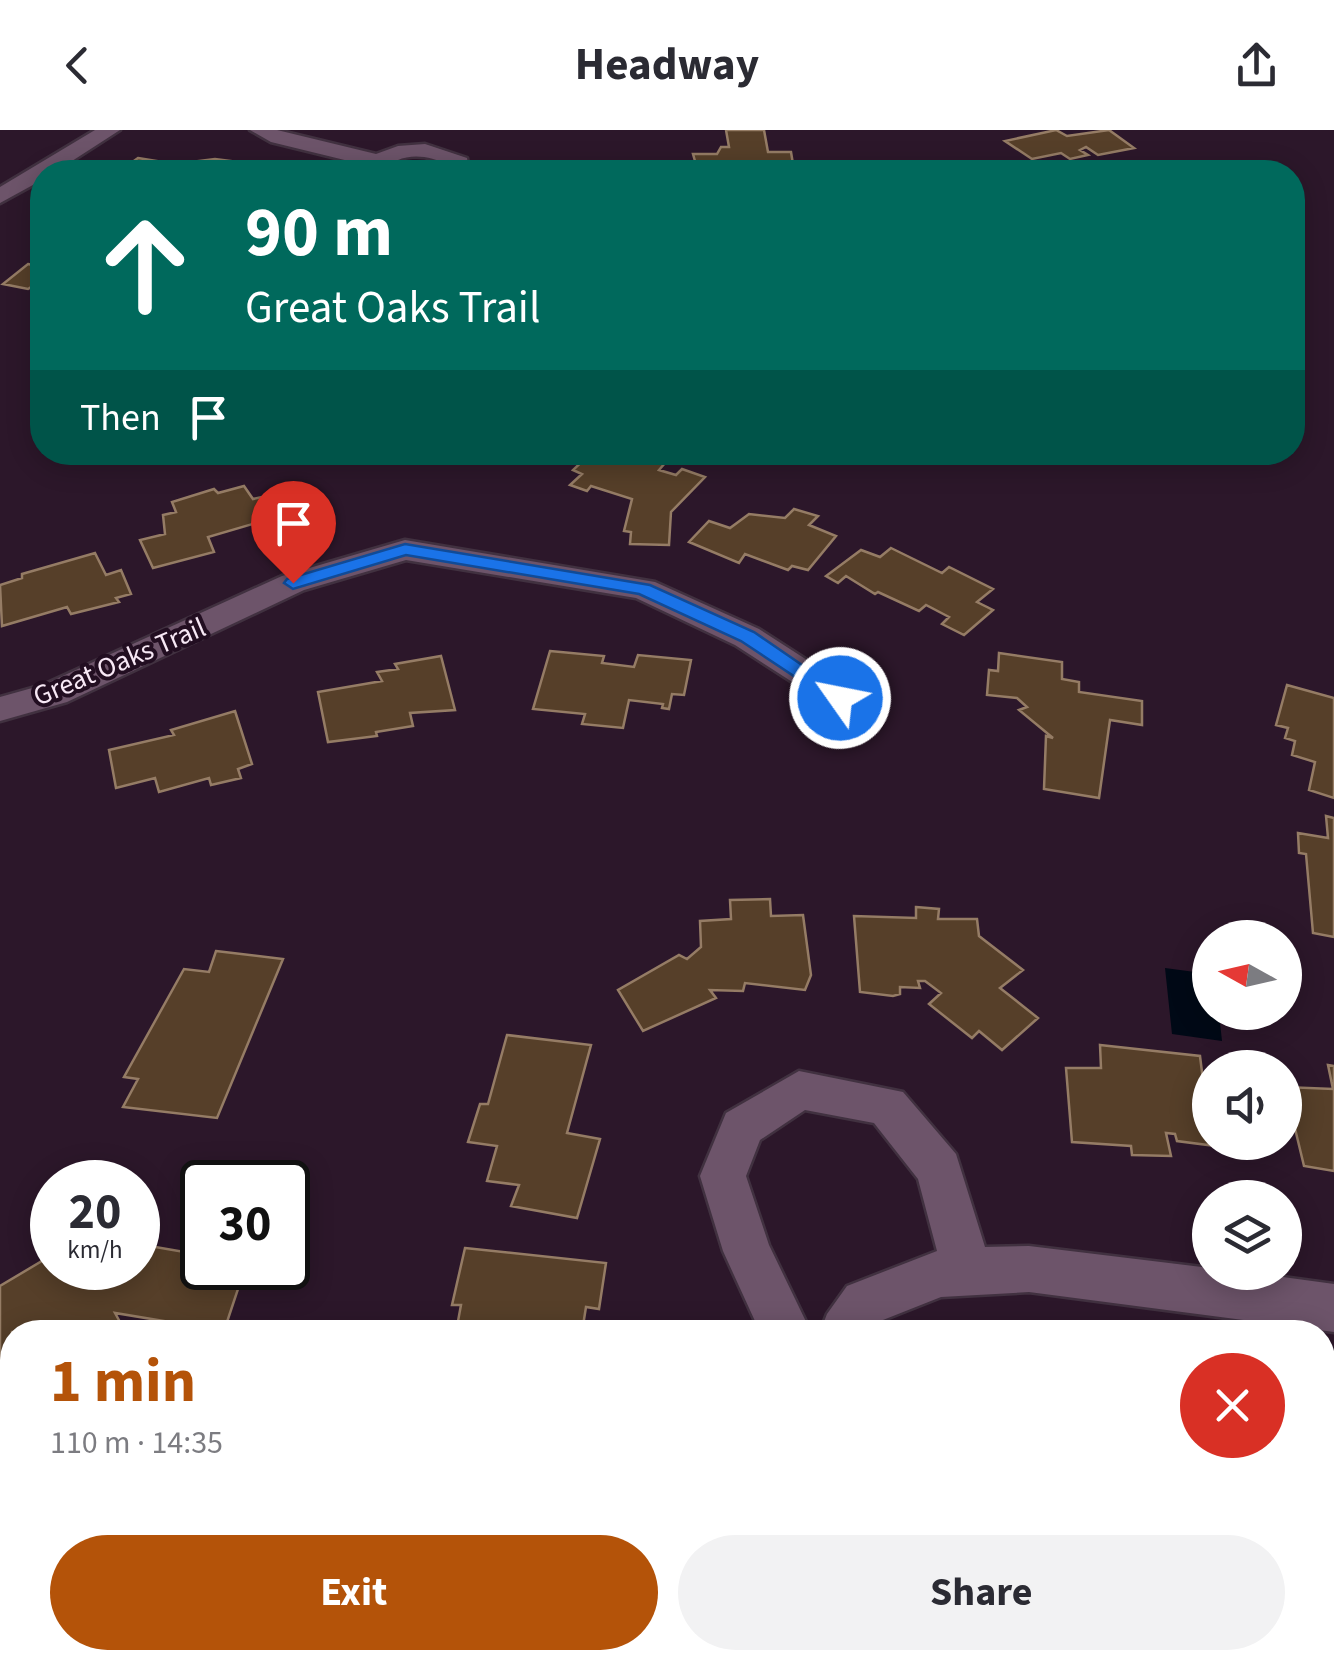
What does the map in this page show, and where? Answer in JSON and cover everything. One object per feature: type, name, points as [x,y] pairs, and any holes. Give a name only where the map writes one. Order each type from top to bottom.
[{"type":"street","points":[[60,160],[110,130]]},
{"type":"street","points":[[260,130],[352,160]]},
{"type":"street","points":[[390,160],[407,152],[440,152],[454,160]]},
{"type":"street","points":[[0,196],[30,178]]},
{"type":"street","name":"Great Oaks Trail","points":[[0,710],[55,694],[293,583],[405,550],[644,590],[748,637],[840,698]]},
{"type":"street","points":[[780,1320],[747,1251],[723,1176],[742,1127],[799,1090],[888,1106],[939,1169],[967,1272]]},
{"type":"street","points":[[853,1320],[864,1303],[941,1274],[1030,1269],[1334,1308]]},
{"type":"shaded area","points":[[1165,968],[1192,972],[1192,1030],[1221,1030],[1222,1041],[1172,1034]]},
{"type":"building","points":[[726,130],[764,130],[768,152],[791,152],[792,160],[695,160],[693,154],[717,154],[721,147],[729,147]]},
{"type":"building","points":[[1056,130],[1067,136],[1109,130],[1134,148],[1098,155],[1086,147],[1080,150],[1088,155],[1070,159],[1061,153],[1032,159],[1005,141]]},
{"type":"building","points":[[28,264],[30,264],[30,288],[3,284]]},
{"type":"building","points":[[578,465],[663,465],[659,470],[676,475],[682,469],[705,477],[671,512],[669,545],[630,544],[631,532],[624,531],[632,499],[591,486],[587,491],[570,485],[582,474],[573,470]]},
{"type":"building","points":[[244,486],[253,499],[267,496],[277,511],[260,515],[263,521],[208,537],[214,552],[153,568],[140,540],[165,534],[163,515],[176,512],[172,502],[214,489],[218,493]]},
{"type":"building","points":[[794,509],[818,516],[809,525],[836,536],[808,570],[792,566],[788,570],[745,554],[739,563],[689,542],[709,521],[730,528],[749,514],[785,518]]},
{"type":"building","points":[[891,548],[942,573],[949,567],[993,589],[977,602],[993,610],[964,635],[942,624],[949,617],[926,605],[919,611],[875,594],[846,576],[838,583],[826,576],[861,550],[880,557]]},
{"type":"building","points":[[95,553],[106,575],[121,570],[131,594],[116,598],[119,602],[71,614],[67,607],[2,626],[0,585],[22,578],[22,574]]},
{"type":"building","points":[[550,651],[604,656],[602,663],[634,667],[638,655],[691,660],[684,695],[672,694],[669,709],[662,708],[663,704],[629,700],[623,728],[582,724],[585,714],[533,709]]},
{"type":"building","points":[[999,653],[1062,662],[1062,679],[1079,682],[1079,692],[1142,701],[1142,725],[1110,720],[1099,798],[1044,789],[1046,736],[1053,738],[1019,710],[1027,707],[1017,698],[987,695],[989,670],[998,671]]},
{"type":"building","points":[[441,656],[455,710],[410,713],[413,726],[376,732],[377,736],[328,742],[318,692],[382,681],[377,672],[398,669],[395,664]]},
{"type":"building","points":[[1287,685],[1334,698],[1334,798],[1309,790],[1315,762],[1292,755],[1295,741],[1285,738],[1288,728],[1276,725]]},
{"type":"building","points":[[235,711],[252,764],[238,769],[241,778],[211,785],[209,778],[159,792],[155,778],[116,788],[109,750],[174,735],[171,730]]},
{"type":"building","points":[[1326,816],[1334,818],[1334,937],[1313,933],[1306,854],[1299,853],[1298,833],[1328,838]]},
{"type":"building","points":[[770,899],[771,916],[803,915],[811,975],[805,990],[745,983],[743,991],[710,990],[716,998],[643,1031],[618,990],[679,955],[687,959],[701,947],[700,921],[731,919],[730,900]]},
{"type":"building","points":[[916,907],[939,909],[938,919],[977,919],[979,936],[1023,970],[1000,988],[1038,1018],[1002,1050],[979,1031],[972,1038],[929,1004],[941,993],[925,981],[918,981],[920,988],[900,987],[900,994],[893,996],[860,992],[854,916],[916,918]]},
{"type":"building","points":[[216,951],[283,959],[217,1118],[123,1107],[138,1079],[124,1077],[184,969],[209,972]]},
{"type":"building","points":[[507,1035],[591,1045],[567,1133],[600,1139],[577,1218],[511,1206],[519,1185],[487,1181],[497,1146],[468,1142],[480,1104],[488,1104]]},
{"type":"building","points":[[1100,1045],[1192,1055],[1192,1143],[1177,1141],[1175,1134],[1166,1133],[1171,1156],[1132,1155],[1131,1146],[1072,1142],[1066,1068],[1101,1068]]},
{"type":"building","points":[[1328,1065],[1334,1066],[1334,1171],[1304,1166],[1302,1088],[1333,1089]]},
{"type":"building","points":[[160,1248],[180,1251],[180,1290],[238,1290],[228,1320],[157,1320],[115,1313],[119,1320],[0,1320],[0,1286],[30,1268],[30,1290],[160,1290]]},
{"type":"building","points":[[465,1248],[606,1263],[599,1309],[586,1307],[584,1320],[458,1320],[461,1305],[452,1305]]},
{"type":"route","points":[[293,583],[405,550],[644,590],[748,637],[840,698]]}]
